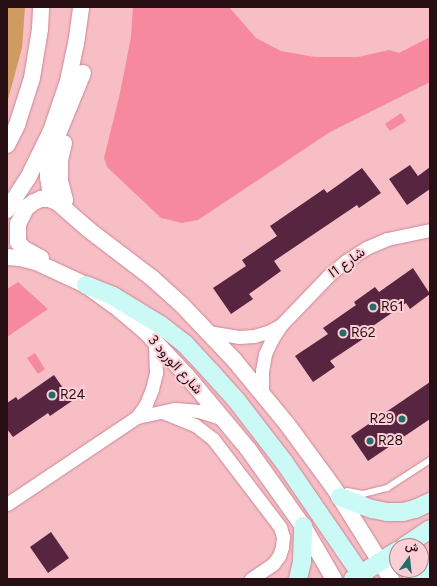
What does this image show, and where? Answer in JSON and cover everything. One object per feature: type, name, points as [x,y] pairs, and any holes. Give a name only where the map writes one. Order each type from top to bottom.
[{"type":"main road","points":[[86,285],[113,296],[162,326],[185,344],[212,372],[242,407],[284,462],[359,578],[381,571],[389,561]]},
{"type":"main road","points":[[337,493],[372,509],[387,512],[403,512],[415,509],[430,502]]},
{"type":"main road","points":[[298,579],[302,561],[302,526]]},
{"type":"main road","points":[[418,538],[430,530]]},
{"type":"main road","points":[[412,579],[430,567]]},
{"type":"street","points":[[7,145],[16,125],[32,78],[42,7]]},
{"type":"street","points":[[63,207],[60,181],[60,161],[77,107],[83,73],[84,29],[81,7]]},
{"type":"street","points":[[7,210],[28,178],[51,131],[68,81],[76,44],[81,7]]},
{"type":"street","points":[[86,285],[62,268],[24,249],[18,242],[18,224],[26,208],[41,200],[49,199],[63,207],[152,278],[208,332],[262,392],[337,493],[381,571],[391,579]]},
{"type":"street","name":"I1 شارع","points":[[208,332],[225,336],[247,336],[268,332],[280,325],[328,276],[346,261],[366,248],[388,239],[430,230]]},
{"type":"street","name":"شارع الورود 3","points":[[7,257],[20,258],[36,262],[86,285],[114,305],[155,341],[187,376],[248,449],[302,526],[334,579]]},
{"type":"street","name":"I1 شارع","points":[[262,392],[262,371],[265,354],[280,325]]},
{"type":"street","points":[[137,417],[146,404],[156,373],[155,341]]},
{"type":"street","points":[[7,504],[137,417],[156,412],[187,409],[221,418]]},
{"type":"street","points":[[156,412],[186,420],[207,434],[280,527],[283,537],[279,556],[273,564],[251,579]]},
{"type":"lane","points":[[337,493],[363,494],[376,492],[401,480],[430,460]]},
{"type":"shaded area","points":[[7,7],[25,7],[22,48],[7,103]]},
{"type":"shaded area","points":[[133,7],[229,7],[256,38],[281,51],[315,57],[358,57],[389,50],[399,53],[430,37],[430,82],[330,132],[198,220],[182,223],[161,218],[107,167],[104,158],[120,93],[131,37]]},
{"type":"shaded area","points":[[401,113],[406,121],[390,131],[385,124]]},
{"type":"shaded area","points":[[18,282],[48,309],[7,337],[7,289]]},
{"type":"shaded area","points":[[35,353],[45,369],[38,374],[27,358]]},
{"type":"building","points":[[410,165],[418,176],[430,167],[430,189],[407,205],[389,179]]},
{"type":"building","points":[[362,168],[381,193],[359,208],[357,205],[274,261],[281,271],[249,294],[253,299],[231,314],[213,288],[246,266],[242,260],[277,236],[270,226],[324,189],[327,193]]},
{"type":"building","points":[[413,268],[430,294],[410,309],[406,303],[360,335],[363,339],[330,361],[335,367],[313,382],[295,356],[328,334],[323,328],[356,305],[354,302],[375,287],[379,292]]},
{"type":"building","points":[[54,375],[72,401],[50,416],[48,413],[13,437],[7,429],[7,403],[16,397],[18,400]]},
{"type":"building","points":[[430,382],[430,419],[368,461],[351,436]]},
{"type":"building","points":[[51,532],[69,558],[48,573],[30,547]]},
{"type":"place","name":"R61","points":[[373,307]]},
{"type":"place","name":"R62","points":[[343,333]]},
{"type":"place","name":"R24","points":[[52,395]]},
{"type":"place","name":"R29","points":[[402,419]]},
{"type":"place","name":"R28","points":[[370,441]]}]
